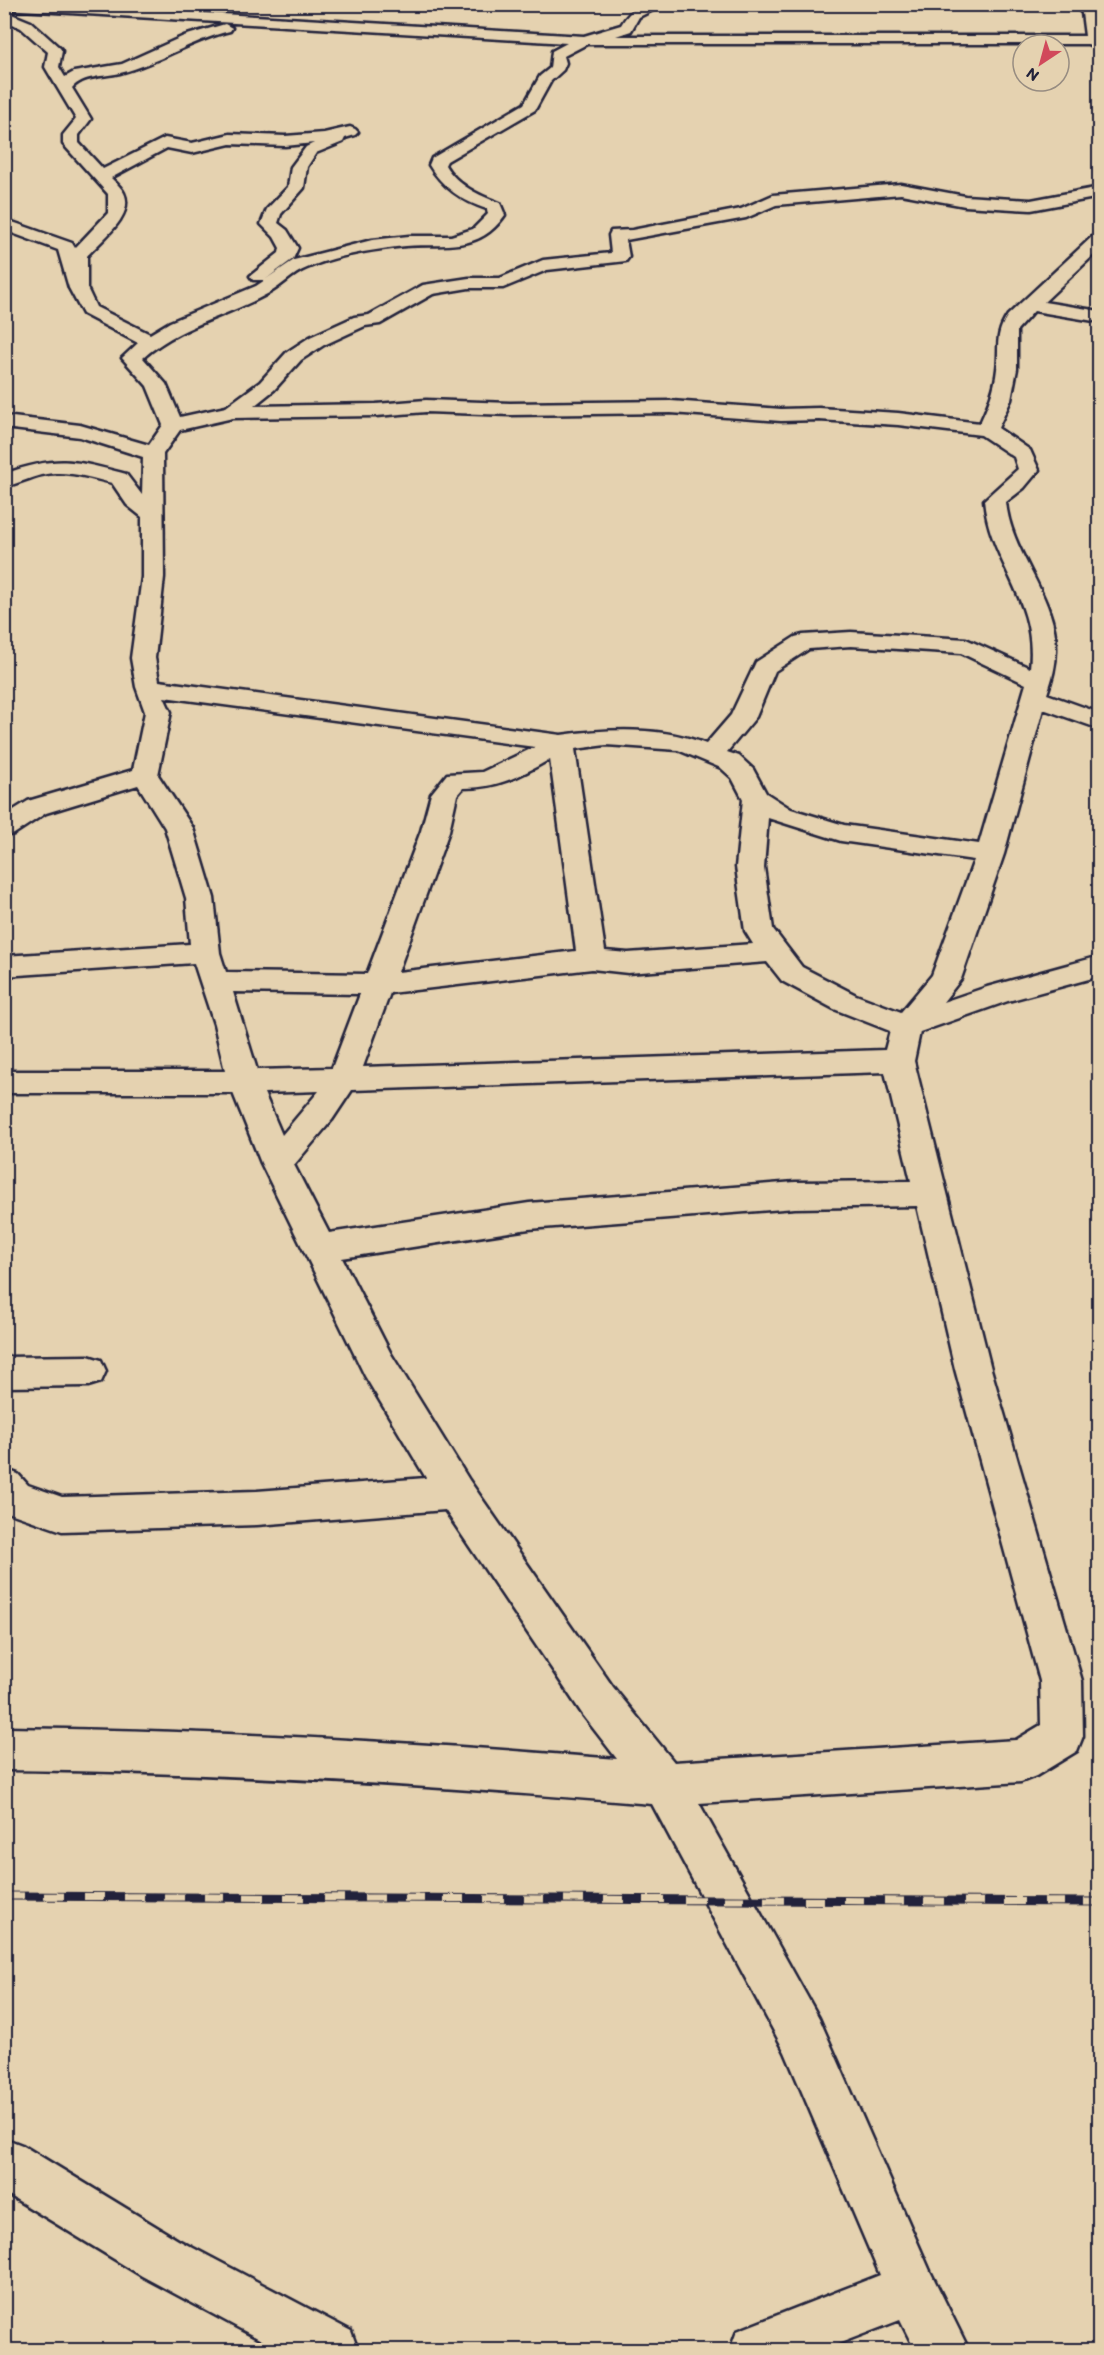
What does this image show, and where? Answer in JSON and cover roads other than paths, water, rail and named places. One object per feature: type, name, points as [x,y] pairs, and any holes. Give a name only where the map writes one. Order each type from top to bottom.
[{"type":"street","points":[[4,4],[584,40],[1097,43],[1088,12],[1079,4]]},
{"type":"street","points":[[173,425],[156,384],[132,358],[150,342],[177,326],[262,290],[300,264],[372,245],[409,241],[452,241],[479,233],[497,215],[494,206],[472,199],[460,191],[440,171],[437,165],[440,158],[530,107],[545,79],[556,70],[559,63],[557,54],[584,40],[626,28],[634,14],[659,4]]},
{"type":"street","points":[[394,28],[400,18],[398,14]]},
{"type":"street","points":[[4,15],[26,25],[55,51],[52,67],[84,118],[71,135],[71,144],[116,193],[118,205],[116,214],[78,255],[78,288]]},
{"type":"street","points":[[64,88],[74,76],[112,71],[134,64],[202,33],[259,21]]},
{"type":"street","points":[[101,177],[165,143],[192,148],[230,139],[285,141],[324,138],[350,132],[311,150],[299,167],[296,188],[273,213],[269,224],[280,234],[289,248],[287,255],[257,277],[262,290]]},
{"type":"street","points":[[233,412],[267,386],[294,356],[342,329],[396,309],[429,289],[469,283],[502,283],[543,265],[620,257],[617,235],[632,235],[746,213],[773,200],[880,190],[901,189],[965,201],[1031,205],[1100,192]]},
{"type":"street","points":[[4,224],[66,247],[78,288],[89,310],[150,342]]},
{"type":"street","points":[[987,430],[1001,400],[1006,369],[1008,330],[1015,319],[1100,239]]},
{"type":"street","points":[[1030,305],[1100,317]]},
{"type":"street","points":[[902,1044],[946,980],[990,854],[1046,654],[1039,612],[998,527],[994,500],[1017,484],[1029,470],[1023,454],[987,430],[898,419],[819,414],[781,415],[671,407],[510,409],[426,406],[376,410],[233,412],[173,425],[153,454],[151,513],[153,577],[143,658],[148,687],[158,711],[145,775],[179,828],[200,898],[205,953],[229,1024],[244,1082],[276,1162],[378,1365],[455,1492],[598,1701],[664,1784],[802,2035],[912,2289],[943,2350]]},
{"type":"street","points":[[4,422],[41,423],[83,430],[153,454]]},
{"type":"street","points":[[4,481],[38,469],[59,466],[82,469],[118,478],[135,500],[151,513]]},
{"type":"street","points":[[711,754],[743,717],[765,667],[803,642],[851,639],[966,646],[1038,689],[1100,722]]},
{"type":"street","points":[[148,687],[561,743],[606,736],[682,743],[730,762],[744,775],[756,799],[782,815],[842,833],[990,854]]},
{"type":"street","points":[[561,743],[592,959]]},
{"type":"street","points":[[276,1162],[321,1112],[342,1079],[435,831],[444,794],[456,780],[486,780],[518,767],[561,743]]},
{"type":"street","points":[[4,828],[37,807],[145,775]]},
{"type":"street","points":[[4,1749],[151,1751],[435,1765],[664,1784],[1021,1761],[1062,1736],[1061,1681],[973,1369],[931,1193],[902,1044],[845,1002],[792,974],[759,931],[750,867],[756,799]]},
{"type":"street","points":[[215,982],[378,984],[592,959],[628,963],[775,952]]},
{"type":"street","points":[[4,966],[205,953]]},
{"type":"street","points":[[4,1082],[244,1082],[342,1079],[902,1044],[998,994],[1100,966]]},
{"type":"street","points":[[320,1248],[529,1216],[795,1195],[931,1193]]},
{"type":"street","points":[[4,1372],[88,1371]]},
{"type":"street","points":[[8,1497],[62,1514],[257,1508],[455,1492]]},
{"type":"street","points":[[4,2163],[160,2258],[333,2350]]},
{"type":"street","points":[[756,2350],[912,2289]]},
{"type":"railway","points":[[4,1896],[1100,1902]]}]
